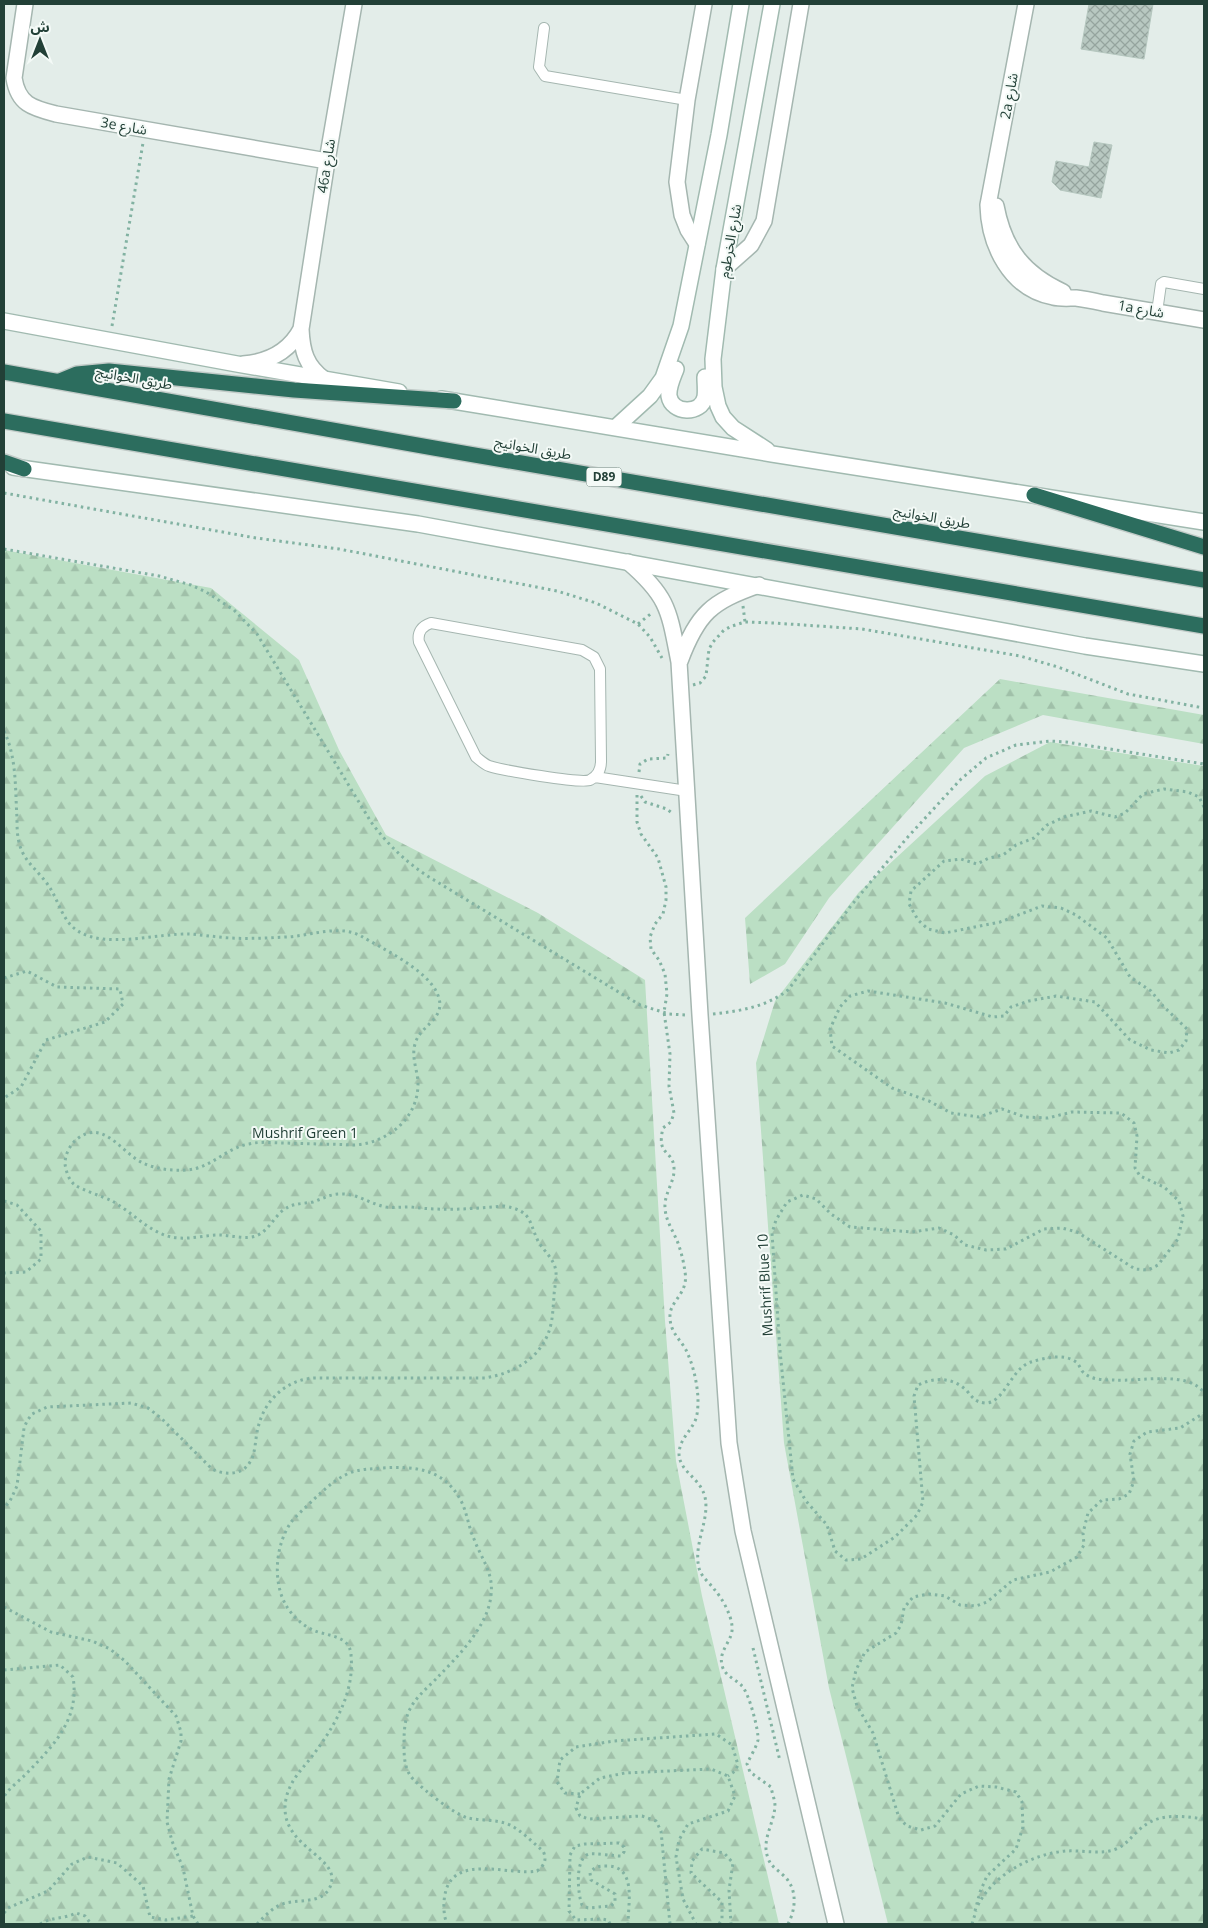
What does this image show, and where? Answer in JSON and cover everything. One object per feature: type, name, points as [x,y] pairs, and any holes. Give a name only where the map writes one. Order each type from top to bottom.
[{"type":"highway","points":[[59,381],[78,374],[109,371],[294,390],[454,401]]},
{"type":"highway","name":"طريق الخوانيج","points":[[4,372],[1204,580]]},
{"type":"highway","points":[[4,422],[1204,626]]},
{"type":"highway","points":[[4,462],[24,469]]},
{"type":"highway","points":[[1034,495],[1204,547]]},
{"type":"street","name":"3e شارع","points":[[25,4],[14,78],[16,90],[21,98],[30,105],[48,112],[327,161]]},
{"type":"street","name":"46a شارع","points":[[324,379],[309,365],[302,347],[301,329],[354,4]]},
{"type":"street","points":[[696,244],[682,215],[678,199],[677,182],[687,100],[704,4]]},
{"type":"street","points":[[615,428],[650,396],[663,378],[681,326],[721,126],[741,4]]},
{"type":"street","name":"شارع الخرطوم","points":[[772,4],[724,270],[713,359],[713,377],[718,406],[723,417],[733,428],[772,454]]},
{"type":"street","points":[[724,270],[751,245],[764,221],[801,4]]},
{"type":"street","name":"2a شارع","points":[[1016,268],[997,250],[992,236],[988,205],[1026,4]]},
{"type":"street","name":"1a شارع","points":[[1016,268],[1039,292],[1053,297],[1078,298],[1204,320]]},
{"type":"street","name":"46a شارع","points":[[4,321],[237,364],[615,428],[1204,522]]},
{"type":"street","points":[[681,326],[682,353],[672,380],[669,396],[671,402],[683,410],[696,408],[705,397],[706,355],[716,336]]},
{"type":"street","name":"46a شارع","points":[[237,364],[259,362],[280,353],[293,342],[301,329]]},
{"type":"street","points":[[4,466],[372,516],[759,585],[1084,646],[1204,664]]},
{"type":"street","points":[[628,562],[652,584],[665,603],[670,615],[679,662],[700,1015],[727,1413],[733,1472],[743,1531],[836,1924]]},
{"type":"street","points":[[679,662],[691,632],[704,615],[729,596],[759,585]]},
{"type":"lane","points":[[544,28],[539,68],[545,76],[687,100]]},
{"type":"lane","points":[[1157,312],[1161,284],[1164,282],[1204,289]]},
{"type":"lane","points":[[595,777],[599,772],[601,761],[600,669],[594,657],[582,650],[436,623],[422,627],[419,632],[419,642],[472,751],[482,762],[496,768],[581,782],[595,777],[687,791]]},
{"type":"path","points":[[110,340],[146,130]]},
{"type":"path","points":[[4,493],[256,538],[339,549],[563,592],[596,603],[638,624],[656,646],[663,663]]},
{"type":"path","points":[[4,549],[175,580],[221,600],[234,610],[257,634],[371,822],[403,858],[429,877],[640,1004],[684,1016],[752,1008],[778,998],[788,990],[850,907],[906,839],[973,768],[1001,751],[1033,742],[1058,742],[1204,764]]},
{"type":"path","points":[[681,687],[696,685],[706,676],[709,649],[718,635],[724,630],[745,622],[774,623],[862,629],[1020,656],[1058,667],[1128,694],[1204,708]]},
{"type":"path","name":"Mushrif Green 1","points":[[4,731],[12,758],[18,836],[22,852],[50,888],[66,920],[78,931],[85,935],[100,938],[130,939],[173,934],[260,939],[317,934],[338,930],[350,932],[389,951],[410,965],[434,987],[440,1000],[438,1015],[422,1032],[415,1044],[414,1058],[418,1084],[415,1101],[400,1126],[384,1138],[365,1144],[250,1144],[230,1150],[205,1166],[185,1170],[165,1169],[145,1164],[128,1153],[113,1139],[97,1132],[79,1137],[68,1151],[66,1169],[74,1184],[128,1210],[157,1232],[179,1238],[215,1235],[256,1236],[264,1231],[289,1206],[297,1203],[314,1202],[332,1194],[352,1195],[370,1203],[389,1207],[438,1210],[504,1206],[518,1210],[529,1219],[538,1241],[552,1261],[556,1274],[552,1323],[547,1337],[541,1349],[522,1366],[504,1374],[485,1378],[315,1378],[298,1380],[283,1388],[269,1403],[260,1419],[250,1462],[239,1471],[232,1473],[225,1474],[212,1469],[156,1413],[140,1405],[122,1403],[54,1406],[39,1410],[32,1414],[24,1428],[18,1486],[4,1508]]},
{"type":"path","points":[[670,748],[668,758],[648,759],[640,764],[637,822],[641,834],[658,858],[666,886],[663,914],[655,924],[650,937],[651,948],[665,974],[667,994],[664,1012],[670,1054],[669,1086],[674,1113],[671,1122],[664,1128],[661,1144],[663,1150],[672,1159],[674,1169],[674,1178],[665,1197],[665,1209],[668,1224],[679,1246],[686,1282],[684,1290],[677,1299],[670,1315],[671,1328],[690,1359],[698,1398],[697,1416],[681,1443],[679,1454],[681,1467],[699,1483],[705,1497],[706,1510],[699,1540],[699,1568],[704,1577],[716,1590],[726,1608],[732,1626],[731,1635],[723,1649],[722,1666],[729,1677],[743,1686],[758,1729],[758,1741],[747,1764],[750,1772],[771,1787],[775,1804],[766,1849],[772,1866],[785,1876],[795,1900],[793,1914],[788,1924]]},
{"type":"path","name":"Mushrif Blue 10","points":[[1204,807],[1198,797],[1188,792],[1164,789],[1143,794],[1126,813],[1116,817],[1091,811],[1064,817],[1047,825],[1034,838],[1016,845],[1003,855],[989,858],[977,864],[961,859],[944,861],[912,891],[909,904],[918,920],[928,929],[945,933],[1000,922],[1042,906],[1061,908],[1076,915],[1107,938],[1130,977],[1151,991],[1163,1006],[1187,1029],[1186,1041],[1179,1050],[1169,1054],[1151,1050],[1130,1040],[1094,1002],[1056,996],[1029,1001],[1011,1007],[1004,1016],[993,1017],[945,1003],[868,991],[850,996],[840,1007],[830,1029],[832,1046],[864,1070],[892,1088],[929,1101],[951,1113],[979,1116],[1002,1110],[1025,1117],[1048,1118],[1072,1112],[1121,1113],[1134,1122],[1137,1136],[1135,1168],[1140,1176],[1164,1187],[1179,1201],[1183,1216],[1178,1239],[1158,1265],[1148,1270],[1135,1269],[1077,1232],[1062,1228],[1044,1229],[1006,1249],[986,1250],[965,1245],[954,1234],[939,1228],[912,1232],[850,1227],[831,1214],[816,1199],[803,1195],[786,1202],[776,1220],[772,1233],[780,1351],[793,1480],[806,1501],[828,1525],[835,1551],[846,1560],[861,1559],[895,1537],[917,1514],[923,1502],[914,1396],[918,1385],[931,1379],[953,1381],[975,1401],[987,1403],[996,1400],[1016,1372],[1029,1362],[1063,1356],[1077,1362],[1083,1372],[1093,1378],[1116,1380],[1186,1380],[1200,1386],[1204,1393]]},
{"type":"path","points":[[4,978],[27,971],[57,987],[120,989],[123,1004],[105,1022],[46,1040],[21,1087],[4,1098]]},
{"type":"path","points":[[4,1201],[17,1205],[40,1231],[40,1259],[26,1272],[4,1272]]},
{"type":"path","points":[[972,1924],[980,1892],[987,1876],[1016,1849],[1023,1827],[1022,1802],[1016,1792],[996,1787],[979,1786],[962,1794],[935,1826],[921,1830],[907,1826],[899,1818],[873,1732],[857,1706],[852,1688],[856,1670],[865,1652],[896,1632],[902,1625],[904,1608],[913,1598],[929,1594],[944,1596],[960,1605],[976,1606],[987,1602],[1013,1580],[1050,1572],[1077,1557],[1084,1545],[1083,1533],[1088,1513],[1102,1500],[1119,1499],[1129,1494],[1134,1481],[1130,1454],[1134,1441],[1147,1432],[1180,1428],[1204,1413]]},
{"type":"path","points":[[257,1924],[266,1914],[280,1905],[322,1897],[328,1892],[331,1885],[331,1870],[326,1863],[294,1836],[290,1829],[285,1812],[286,1800],[294,1779],[320,1745],[342,1710],[348,1688],[351,1660],[350,1648],[343,1640],[307,1627],[292,1614],[286,1605],[281,1595],[278,1574],[283,1540],[293,1520],[340,1477],[364,1469],[405,1466],[429,1472],[444,1480],[457,1494],[465,1510],[475,1544],[488,1567],[492,1584],[487,1610],[468,1645],[417,1698],[410,1709],[404,1729],[404,1754],[407,1768],[414,1780],[457,1813],[472,1819],[496,1821],[511,1826],[543,1850],[545,1856],[542,1867],[537,1871],[474,1869],[460,1872],[450,1880],[445,1893],[444,1910],[446,1924]]},
{"type":"path","points":[[4,1607],[50,1632],[92,1642],[110,1649],[125,1661],[176,1716],[181,1732],[181,1741],[167,1788],[167,1822],[184,1873],[193,1916],[198,1924]]},
{"type":"path","points":[[4,1670],[60,1665],[73,1676],[76,1694],[68,1720],[54,1746],[4,1797]]},
{"type":"path","points":[[580,1794],[565,1793],[557,1782],[560,1760],[576,1747],[614,1741],[716,1734],[732,1745],[738,1765],[735,1772],[728,1776]]},
{"type":"path","points":[[670,1924],[661,1831],[656,1822],[642,1816],[589,1819],[580,1816],[576,1808],[580,1794],[600,1778],[625,1773],[711,1769],[728,1776],[735,1796],[728,1811],[688,1824],[679,1840],[676,1857],[683,1899],[696,1924]]},
{"type":"path","points":[[976,1911],[992,1886],[1008,1872],[1026,1862],[1045,1855],[1066,1851],[1116,1849],[1128,1842],[1148,1823],[1167,1816],[1204,1819]]},
{"type":"path","points":[[610,1924],[608,1920],[602,1918],[576,1920],[569,1912],[570,1855],[575,1846],[619,1843],[624,1847],[624,1852],[621,1856],[589,1854],[583,1858],[580,1864],[578,1896],[582,1905],[588,1908],[611,1906],[615,1902],[615,1894],[591,1880],[590,1873],[599,1866],[615,1866],[629,1878],[628,1924]]},
{"type":"path","points":[[719,1924],[722,1919],[722,1902],[691,1873],[692,1861],[702,1849],[724,1853],[733,1863],[729,1890],[731,1924]]},
{"type":"path","points":[[4,1913],[8,1908],[48,1891],[72,1864],[88,1857],[118,1863],[143,1886],[150,1917],[166,1920],[193,1916]]},
{"type":"path","points":[[40,1924],[46,1920],[68,1918],[76,1913],[85,1916],[91,1924]]},
{"type":"green space","points":[[4,550],[211,588],[299,660],[339,750],[386,835],[538,913],[645,980],[665,1321],[676,1461],[702,1596],[779,1924],[4,1924]]},
{"type":"green space","points":[[1000,679],[1204,715],[1204,744],[1043,715],[964,748],[829,898],[785,964],[750,984],[745,918]]},
{"type":"green space","points":[[1050,742],[1204,766],[1204,1924],[888,1924],[829,1688],[784,1443],[756,1063],[775,1001],[859,892],[985,776]]},
{"type":"building","points":[[1089,4],[1153,4],[1144,59],[1081,49]]},
{"type":"building","points":[[1094,142],[1112,145],[1101,198],[1060,190],[1052,182],[1056,161],[1089,167]]}]
